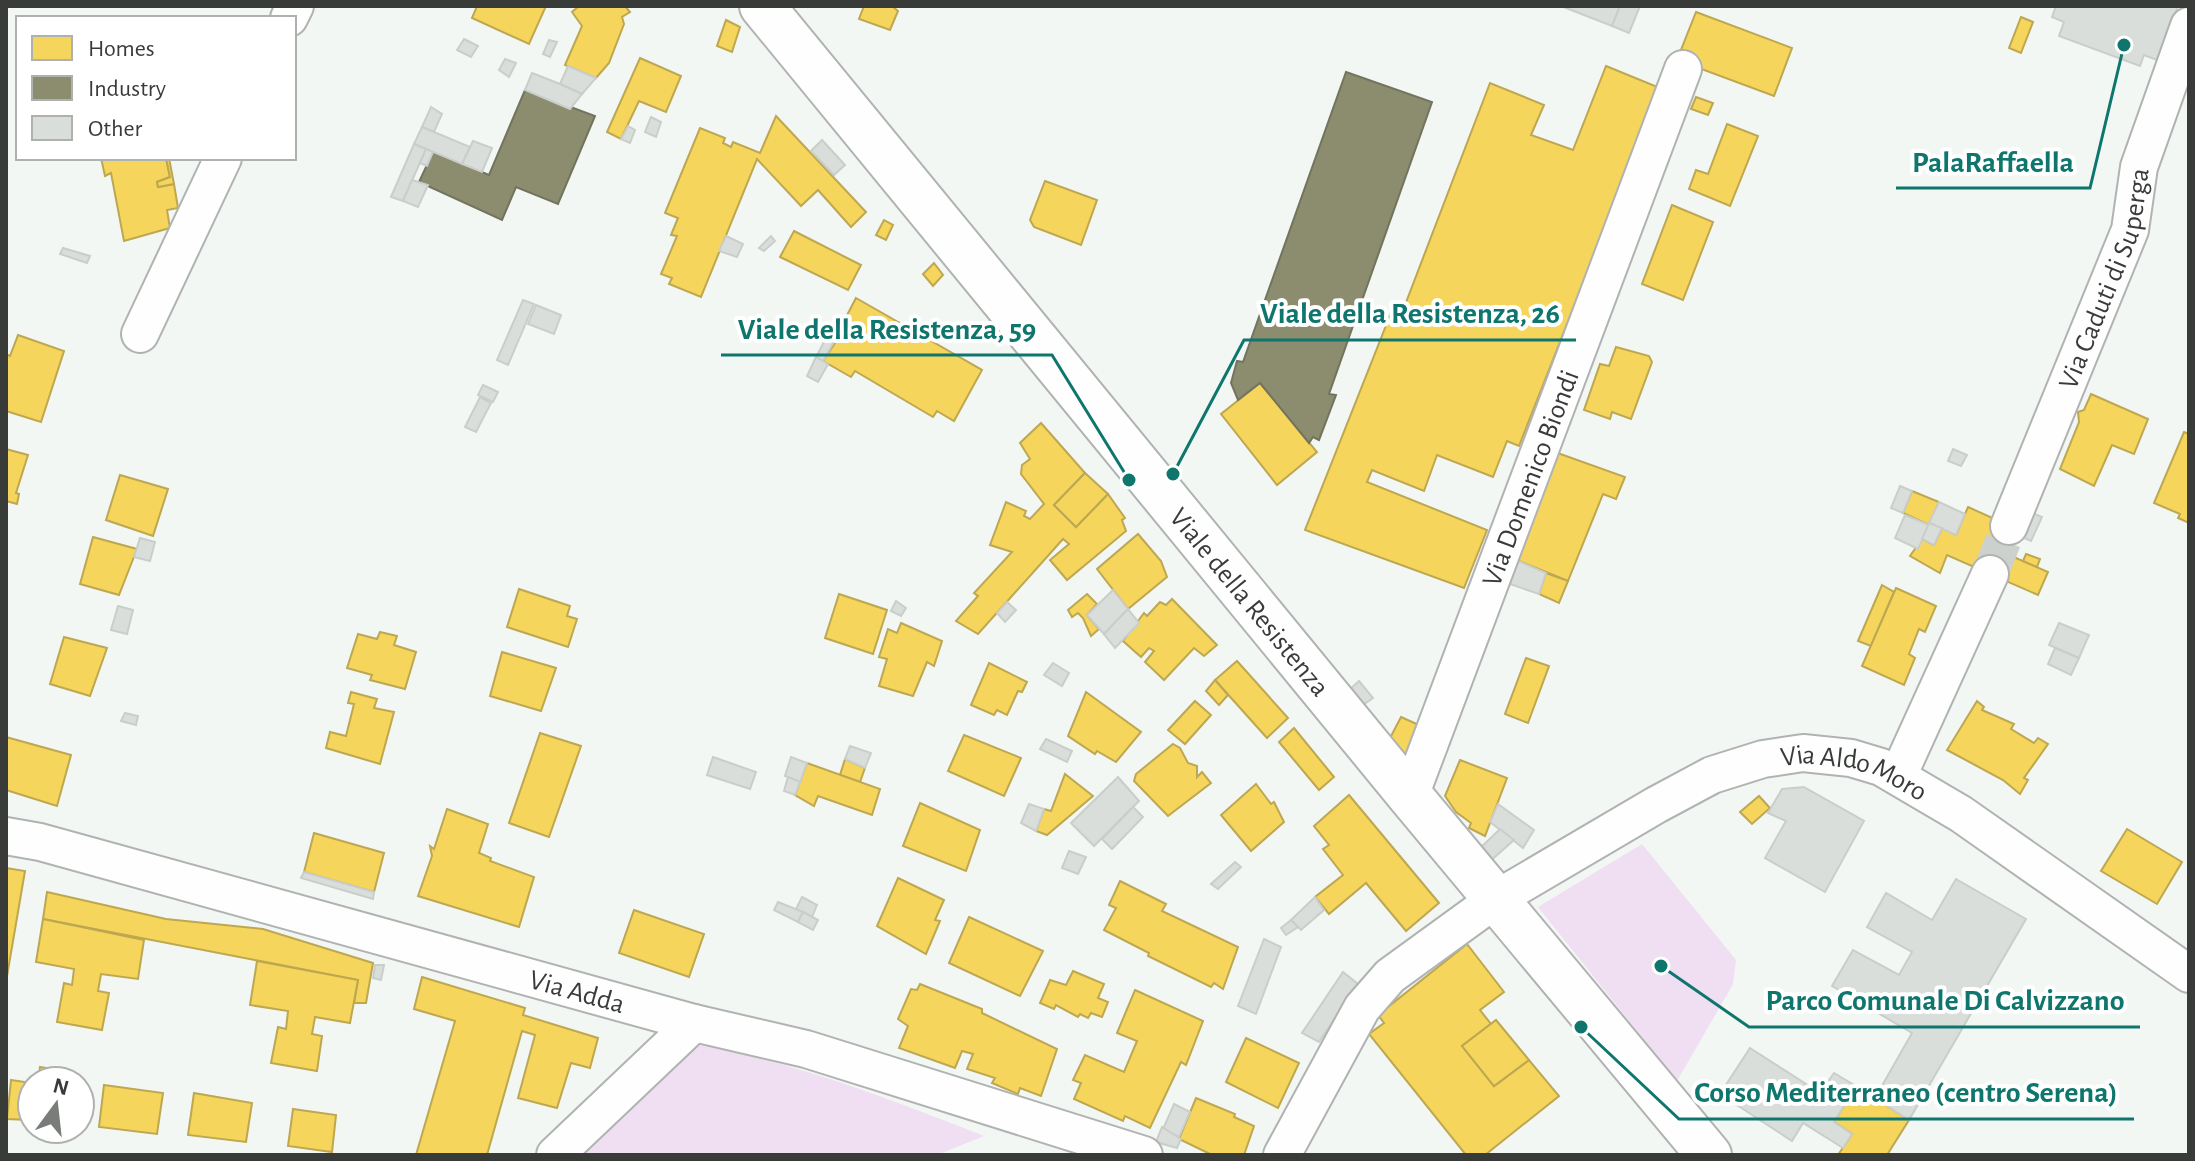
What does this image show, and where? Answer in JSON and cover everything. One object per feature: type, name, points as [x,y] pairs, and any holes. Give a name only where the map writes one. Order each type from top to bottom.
[{"type":"main road","name":"Viale della Resistenza","points":[[762,6],[1410,796],[1709,1155]]},
{"type":"street","name":"Via Caduti di Superga","points":[[2009,526],[2130,230],[2139,167],[2189,26]]},
{"type":"street","name":"Via Domenico Biondi","points":[[1410,796],[1683,69]]},
{"type":"street","points":[[140,334],[222,160]]},
{"type":"street","points":[[1898,776],[1990,574]]},
{"type":"street","name":"Via Aldo Moro","points":[[1282,1155],[1362,1008],[1390,976],[1496,899],[1656,805],[1737,765],[1803,753],[1851,758],[1898,776],[1961,814],[2189,974]]},
{"type":"street","name":"Via Adda","points":[[6,836],[187,882],[694,1023],[806,1049],[1128,1153]]},
{"type":"street","points":[[555,1155],[694,1023]]},
{"type":"shaded area","points":[[1642,844],[1736,960],[1733,984],[1677,1081],[1538,907]]},
{"type":"shaded area","points":[[698,1045],[807,1072],[984,1136],[937,1155],[582,1155]]},
{"type":"building: Homes","points":[[477,6],[546,6],[529,44],[472,18]]},
{"type":"building: Homes","points":[[579,6],[625,6],[630,12],[622,17],[624,24],[609,63],[596,78],[565,65],[582,26],[572,12]]},
{"type":"building: Homes","points":[[864,6],[892,6],[898,11],[890,30],[859,19]]},
{"type":"building: Homes","points":[[1696,12],[1792,48],[1774,96],[1677,60]]},
{"type":"building: Homes","points":[[2021,17],[2033,22],[2021,53],[2009,48]]},
{"type":"building: Homes","points":[[726,20],[740,27],[732,52],[717,46]]},
{"type":"building: Homes","points":[[640,58],[681,76],[666,112],[639,101],[621,139],[607,132]]},
{"type":"building: Homes","points":[[1606,66],[1660,88],[1519,446],[1507,441],[1493,477],[1437,455],[1424,491],[1372,470],[1367,482],[1487,530],[1464,588],[1305,530],[1391,313],[1400,318],[1490,83],[1544,105],[1531,135],[1573,150]]},
{"type":"building: Homes","points":[[1696,97],[1713,103],[1708,115],[1691,109]]},
{"type":"building: Homes","points":[[776,116],[866,212],[851,227],[818,190],[801,206],[757,159],[701,297],[669,284],[672,278],[661,274],[677,236],[671,235],[678,218],[665,213],[700,128],[725,138],[723,143],[731,147],[733,142],[760,153]]},
{"type":"building: Homes","points":[[1727,124],[1758,136],[1730,206],[1689,189],[1696,170],[1708,174]]},
{"type":"building: Homes","points":[[101,160],[166,160],[170,177],[157,182],[158,187],[174,184],[178,208],[167,210],[170,228],[124,241],[111,173],[105,176]]},
{"type":"building: Homes","points":[[166,160],[169,160],[174,184],[158,187],[157,182],[170,177]]},
{"type":"building: Homes","points":[[1045,181],[1097,200],[1081,245],[1034,227],[1030,220]]},
{"type":"building: Homes","points":[[1672,205],[1713,222],[1683,300],[1642,284]]},
{"type":"building: Homes","points":[[884,220],[893,225],[886,240],[876,235]]},
{"type":"building: Homes","points":[[794,231],[861,265],[848,290],[780,257]]},
{"type":"building: Homes","points":[[934,263],[943,275],[933,286],[923,274]]},
{"type":"building: Homes","points":[[856,298],[982,370],[954,421],[937,411],[933,417],[855,371],[851,377],[823,361],[849,322],[845,319]]},
{"type":"building: Homes","points":[[18,335],[64,351],[41,422],[6,411],[6,354],[10,356]]},
{"type":"building: Homes","points":[[1616,347],[1649,356],[1652,362],[1631,419],[1612,412],[1610,419],[1584,410],[1600,364],[1609,366]]},
{"type":"building: Homes","points":[[1260,383],[1317,452],[1277,485],[1221,414]]},
{"type":"building: Homes","points":[[2091,394],[2148,419],[2134,454],[2112,445],[2094,486],[2060,469],[2079,422],[2078,412],[2084,410]]},
{"type":"building: Homes","points":[[1041,423],[1085,473],[1054,505],[1076,527],[1108,494],[1125,518],[1122,520],[1126,531],[1067,580],[1050,560],[1069,544],[1063,539],[978,634],[956,621],[978,596],[974,593],[1012,552],[990,545],[1006,502],[1026,511],[1024,516],[1030,519],[1044,504],[1021,474],[1022,465],[1030,459],[1020,443]]},
{"type":"building: Homes","points":[[2184,432],[2189,434],[2189,523],[2178,518],[2180,514],[2154,503]]},
{"type":"building: Homes","points":[[6,449],[28,455],[16,493],[19,494],[17,504],[6,501]]},
{"type":"building: Homes","points":[[1552,451],[1625,477],[1616,499],[1603,494],[1568,581],[1514,559]]},
{"type":"building: Homes","points":[[1085,473],[1108,494],[1076,527],[1054,505]]},
{"type":"building: Homes","points":[[120,475],[168,489],[153,536],[106,520]]},
{"type":"building: Homes","points":[[1912,491],[1939,502],[1929,525],[1903,513]]},
{"type":"building: Homes","points":[[1968,507],[2019,530],[2009,555],[2048,572],[2038,595],[1947,555],[1940,573],[1910,556],[1922,539],[1934,545],[1942,528],[1956,535]]},
{"type":"building: Homes","points":[[1138,534],[1161,561],[1167,577],[1128,609],[1097,569]]},
{"type":"building: Homes","points":[[93,537],[137,549],[119,595],[80,584]]},
{"type":"building: Homes","points":[[2026,554],[2040,559],[2037,567],[2023,561]]},
{"type":"building: Homes","points":[[1546,573],[1568,581],[1559,603],[1539,594]]},
{"type":"building: Homes","points":[[1882,585],[1894,592],[1871,646],[1858,641]]},
{"type":"building: Homes","points":[[1896,588],[1936,606],[1925,632],[1919,629],[1909,654],[1915,658],[1904,685],[1862,666]]},
{"type":"building: Homes","points":[[519,589],[570,606],[567,616],[577,619],[568,647],[507,627]]},
{"type":"building: Homes","points":[[839,594],[887,610],[873,654],[825,638]]},
{"type":"building: Homes","points":[[1087,594],[1097,604],[1087,615],[1099,629],[1091,636],[1083,618],[1078,613],[1072,617],[1068,610]]},
{"type":"building: Homes","points":[[1172,599],[1217,645],[1204,656],[1194,648],[1164,680],[1145,662],[1154,651],[1149,648],[1141,657],[1123,641],[1144,613],[1147,616],[1160,602],[1166,605]]},
{"type":"building: Homes","points":[[901,623],[942,641],[934,666],[927,662],[913,696],[879,686],[887,659],[879,657],[888,629],[897,633]]},
{"type":"building: Homes","points":[[380,632],[397,636],[394,645],[416,652],[405,689],[370,680],[372,675],[347,668],[358,634],[377,639]]},
{"type":"building: Homes","points":[[64,637],[107,648],[90,696],[50,684]]},
{"type":"building: Homes","points":[[502,652],[556,668],[541,711],[490,696]]},
{"type":"building: Homes","points":[[1526,658],[1549,666],[1528,723],[1505,714]]},
{"type":"building: Homes","points":[[1237,661],[1288,718],[1267,738],[1215,680]]},
{"type":"building: Homes","points":[[989,663],[1027,682],[1022,692],[1018,691],[1007,715],[997,710],[994,715],[971,705]]},
{"type":"building: Homes","points":[[1215,680],[1228,695],[1219,705],[1206,691]]},
{"type":"building: Homes","points":[[351,692],[377,699],[374,708],[394,712],[380,764],[326,748],[330,732],[346,736],[354,704],[348,703]]},
{"type":"building: Homes","points":[[1086,692],[1141,732],[1116,762],[1097,751],[1095,754],[1068,736]]},
{"type":"building: Homes","points":[[1195,701],[1211,715],[1185,744],[1168,730]]},
{"type":"building: Homes","points":[[1977,701],[1984,707],[1982,710],[2014,724],[2011,729],[2034,743],[2038,738],[2048,744],[2024,778],[2028,780],[2020,794],[2003,780],[1947,750]]},
{"type":"building: Homes","points":[[1401,717],[1419,725],[1407,754],[1401,756],[1389,740]]},
{"type":"building: Homes","points":[[1294,728],[1334,777],[1319,790],[1279,742]]},
{"type":"building: Homes","points":[[540,733],[581,746],[549,837],[509,823]]},
{"type":"building: Homes","points":[[964,735],[1021,758],[1004,796],[948,771]]},
{"type":"building: Homes","points":[[6,737],[71,755],[57,806],[6,790]]},
{"type":"building: Homes","points":[[1173,744],[1180,748],[1188,763],[1197,766],[1197,777],[1202,772],[1211,783],[1168,816],[1134,781],[1136,774]]},
{"type":"building: Homes","points":[[845,759],[865,768],[860,782],[840,775]]},
{"type":"building: Homes","points":[[1460,760],[1507,778],[1485,836],[1469,828],[1471,823],[1456,812],[1445,796]]},
{"type":"building: Homes","points":[[807,763],[880,789],[872,815],[818,796],[814,806],[795,795]]},
{"type":"building: Homes","points":[[1065,774],[1093,796],[1047,835],[1036,831],[1044,809],[1051,811]]},
{"type":"building: Homes","points":[[1256,784],[1271,804],[1274,802],[1284,822],[1251,851],[1221,815]]},
{"type":"building: Homes","points":[[1349,795],[1439,903],[1406,931],[1366,883],[1329,914],[1315,897],[1343,875],[1323,849],[1329,845],[1314,826]]},
{"type":"building: Homes","points":[[1759,796],[1770,808],[1752,824],[1740,812]]},
{"type":"building: Homes","points":[[920,803],[980,830],[966,871],[903,846]]},
{"type":"building: Homes","points":[[447,809],[488,824],[479,853],[491,858],[490,861],[534,877],[519,927],[418,896],[432,856],[430,846],[434,849]]},
{"type":"building: Homes","points":[[2127,829],[2182,862],[2157,904],[2101,871]]},
{"type":"building: Homes","points":[[314,833],[384,853],[374,892],[304,872]]},
{"type":"building: Homes","points":[[6,868],[25,871],[6,982]]},
{"type":"building: Homes","points":[[898,878],[944,900],[935,920],[940,921],[926,954],[877,926]]},
{"type":"building: Homes","points":[[1120,881],[1166,904],[1162,911],[1238,947],[1223,989],[1214,983],[1211,987],[1148,956],[1149,953],[1104,930],[1116,908],[1109,905]]},
{"type":"building: Homes","points":[[47,892],[166,919],[263,929],[373,963],[366,1003],[354,1003],[358,980],[43,919]]},
{"type":"building: Homes","points":[[634,910],[704,934],[689,977],[619,953]]},
{"type":"building: Homes","points":[[969,917],[1043,951],[1020,996],[949,963]]},
{"type":"building: Homes","points":[[43,919],[144,940],[138,979],[101,974],[98,991],[109,993],[102,1030],[57,1022],[64,983],[72,985],[74,969],[36,962]]},
{"type":"building: Homes","points":[[1467,944],[1504,992],[1480,1010],[1491,1024],[1462,1046],[1494,1086],[1529,1060],[1559,1096],[1485,1155],[1466,1155],[1369,1034],[1384,1023],[1378,1015]]},
{"type":"building: Homes","points":[[257,961],[358,980],[350,1023],[315,1017],[312,1034],[322,1036],[317,1071],[271,1063],[278,1027],[286,1029],[288,1011],[250,1005]]},
{"type":"building: Homes","points":[[1073,971],[1104,984],[1098,998],[1108,1002],[1102,1017],[1091,1013],[1088,1018],[1080,1014],[1078,1017],[1056,1005],[1054,1009],[1040,1003],[1050,980],[1066,985]]},
{"type":"building: Homes","points":[[422,977],[525,1008],[523,1015],[598,1038],[590,1068],[571,1063],[557,1108],[518,1098],[535,1035],[522,1031],[487,1155],[416,1155],[455,1021],[414,1009]]},
{"type":"building: Homes","points":[[920,984],[982,1009],[982,1013],[1057,1049],[1041,1096],[1020,1088],[1018,1094],[992,1083],[995,1078],[967,1069],[973,1054],[962,1051],[955,1068],[899,1048],[908,1026],[898,1019],[911,989],[917,990]]},
{"type":"building: Homes","points":[[1135,990],[1203,1021],[1186,1065],[1181,1062],[1150,1128],[1125,1116],[1123,1121],[1074,1099],[1081,1083],[1073,1080],[1085,1055],[1124,1072],[1137,1041],[1117,1033]]},
{"type":"building: Homes","points":[[1496,1020],[1529,1060],[1494,1086],[1462,1046]]},
{"type":"building: Homes","points":[[1246,1038],[1299,1063],[1278,1108],[1226,1082]]},
{"type":"building: Homes","points":[[11,1080],[16,1081],[16,1119],[7,1119]]},
{"type":"building: Homes","points":[[104,1085],[163,1093],[157,1134],[99,1127]]},
{"type":"building: Homes","points":[[1856,1086],[1909,1120],[1887,1155],[1838,1155],[1852,1134],[1834,1122]]},
{"type":"building: Homes","points":[[194,1093],[252,1103],[246,1142],[188,1135]]},
{"type":"building: Homes","points":[[1196,1098],[1235,1114],[1234,1117],[1254,1126],[1244,1155],[1210,1154],[1179,1139]]},
{"type":"building: Homes","points":[[293,1109],[336,1115],[332,1152],[288,1146]]},
{"type":"building: Industry","points":[[1346,72],[1432,102],[1329,394],[1336,395],[1319,440],[1313,437],[1309,443],[1260,383],[1238,400],[1231,383],[1237,361],[1243,362]]},
{"type":"building: Industry","points":[[525,90],[595,116],[558,204],[516,187],[502,220],[419,182],[433,152],[489,175]]},
{"type":"building: Other","points":[[1561,6],[1620,6],[1612,26]]},
{"type":"building: Other","points":[[1620,6],[1640,6],[1629,33],[1612,26]]},
{"type":"building: Other","points":[[2056,6],[2178,6],[2157,60],[2144,55],[2140,66],[2059,36],[2064,22],[2052,17]]},
{"type":"building: Other","points":[[464,39],[478,46],[471,57],[457,50]]},
{"type":"building: Other","points":[[549,40],[557,42],[550,57],[543,54]]},
{"type":"building: Other","points":[[505,59],[516,63],[509,77],[499,70]]},
{"type":"building: Other","points":[[568,66],[596,78],[582,94],[560,84]]},
{"type":"building: Other","points":[[532,73],[582,94],[570,109],[525,90]]},
{"type":"building: Other","points":[[431,107],[442,114],[434,132],[422,127]]},
{"type":"building: Other","points":[[651,117],[661,122],[656,137],[645,132]]},
{"type":"building: Other","points":[[628,126],[635,130],[630,143],[621,139]]},
{"type":"building: Other","points":[[422,127],[470,147],[462,164],[414,144]]},
{"type":"building: Other","points":[[822,140],[845,165],[834,175],[811,151]]},
{"type":"building: Other","points":[[473,141],[492,148],[482,172],[462,164]]},
{"type":"building: Other","points":[[414,144],[426,149],[403,201],[391,197]]},
{"type":"building: Other","points":[[426,149],[433,152],[427,166],[420,163]]},
{"type":"building: Other","points":[[412,180],[428,185],[418,207],[403,201]]},
{"type":"building: Other","points":[[726,236],[743,244],[737,257],[719,251]]},
{"type":"building: Other","points":[[771,236],[775,241],[764,251],[759,248]]},
{"type":"building: Other","points":[[63,248],[90,256],[87,263],[60,254]]},
{"type":"building: Other","points":[[523,300],[534,304],[508,365],[497,360]]},
{"type":"building: Other","points":[[536,305],[561,315],[554,334],[528,324]]},
{"type":"building: Other","points":[[827,336],[835,340],[823,361],[816,357]]},
{"type":"building: Other","points":[[816,357],[828,364],[818,382],[807,376]]},
{"type":"building: Other","points":[[483,385],[498,392],[493,402],[478,395]]},
{"type":"building: Other","points":[[480,397],[491,403],[476,432],[465,427]]},
{"type":"building: Other","points":[[1953,449],[1967,455],[1961,466],[1948,461]]},
{"type":"building: Other","points":[[1900,486],[1912,491],[1903,513],[1891,508]]},
{"type":"building: Other","points":[[1939,502],[1965,514],[1956,535],[1929,523]]},
{"type":"building: Other","points":[[2023,509],[2042,517],[2031,541],[2017,535]]},
{"type":"building: Other","points":[[1905,515],[1929,525],[1918,549],[1895,538]]},
{"type":"building: Other","points":[[1929,523],[1942,528],[1934,545],[1922,539]]},
{"type":"building: Other","points":[[140,538],[155,542],[150,561],[134,557]]},
{"type":"building: Other","points":[[1514,559],[1546,573],[1539,594],[1501,581]]},
{"type":"building: Other","points":[[1113,590],[1128,609],[1104,634],[1087,615]]},
{"type":"building: Other","points":[[896,601],[906,608],[901,616],[891,611]]},
{"type":"building: Other","points":[[1007,602],[1016,610],[1005,622],[997,613]]},
{"type":"building: Other","points":[[118,606],[133,610],[127,634],[111,630]]},
{"type":"building: Other","points":[[1128,609],[1139,623],[1115,648],[1104,634]]},
{"type":"building: Other","points":[[2059,623],[2089,635],[2079,658],[2049,645]]},
{"type":"building: Other","points":[[2055,648],[2079,658],[2071,675],[2048,664]]},
{"type":"building: Other","points":[[1053,663],[1069,673],[1062,686],[1044,675]]},
{"type":"building: Other","points":[[1359,681],[1373,698],[1363,705],[1349,690]]},
{"type":"building: Other","points":[[125,713],[138,716],[136,725],[121,721]]},
{"type":"building: Other","points":[[1046,739],[1072,751],[1067,762],[1040,749]]},
{"type":"building: Other","points":[[850,746],[871,753],[865,768],[845,759]]},
{"type":"building: Other","points":[[713,757],[756,772],[750,789],[707,775]]},
{"type":"building: Other","points":[[791,757],[807,763],[800,782],[785,776]]},
{"type":"building: Other","points":[[788,777],[800,782],[795,795],[784,791]]},
{"type":"building: Other","points":[[1118,777],[1139,801],[1094,846],[1071,823]]},
{"type":"building: Other","points":[[1804,787],[1864,821],[1825,892],[1765,858],[1786,821],[1768,813],[1782,789]]},
{"type":"building: Other","points":[[1029,804],[1044,809],[1036,831],[1021,823]]},
{"type":"building: Other","points":[[1498,804],[1534,830],[1523,848],[1490,822]]},
{"type":"building: Other","points":[[1133,807],[1143,817],[1112,849],[1102,839]]},
{"type":"building: Other","points":[[1500,829],[1514,840],[1488,863],[1477,851]]},
{"type":"building: Other","points":[[1069,851],[1086,857],[1078,874],[1062,868]]},
{"type":"building: Other","points":[[1235,862],[1241,867],[1218,889],[1211,884]]},
{"type":"building: Other","points":[[304,872],[374,892],[373,899],[301,878]]},
{"type":"building: Other","points":[[1956,879],[2026,919],[1909,1120],[1875,1098],[1912,1033],[1832,986],[1853,950],[1899,975],[1912,952],[1867,927],[1886,893],[1932,920]]},
{"type":"building: Other","points":[[802,897],[817,905],[812,917],[796,909]]},
{"type":"building: Other","points":[[1315,897],[1324,910],[1301,930],[1291,920]]},
{"type":"building: Other","points":[[778,902],[803,912],[798,922],[774,910]]},
{"type":"building: Other","points":[[803,912],[818,920],[813,930],[798,922]]},
{"type":"building: Other","points":[[1291,920],[1298,927],[1286,935],[1281,928]]},
{"type":"building: Other","points":[[1264,939],[1281,947],[1256,1014],[1238,1006]]},
{"type":"building: Other","points":[[375,965],[384,965],[381,980],[373,978]]},
{"type":"building: Other","points":[[1343,972],[1358,984],[1319,1042],[1302,1033]]},
{"type":"building: Other","points":[[1750,1048],[1820,1093],[1834,1073],[1856,1086],[1834,1122],[1852,1134],[1843,1148],[1803,1123],[1792,1141],[1720,1094]]},
{"type":"building: Other","points":[[1174,1104],[1190,1112],[1179,1137],[1163,1129]]},
{"type":"building: Other","points":[[1162,1127],[1181,1139],[1177,1148],[1156,1142]]},
{"type":"tunnel","points":[[1990,574],[2009,526]]},
{"type":"place","name":"PalaRaffaella","points":[[2124,45]]},
{"type":"place","name":"Viale della Resistenza, 26","points":[[1173,474]]},
{"type":"place","name":"Viale della Resistenza, 59","points":[[1129,480]]},
{"type":"place","name":"Parco Comunale Di Calvizzano","points":[[1661,966]]},
{"type":"place","name":"Corso Mediterraneo (centro Serena)","points":[[1581,1027]]}]
